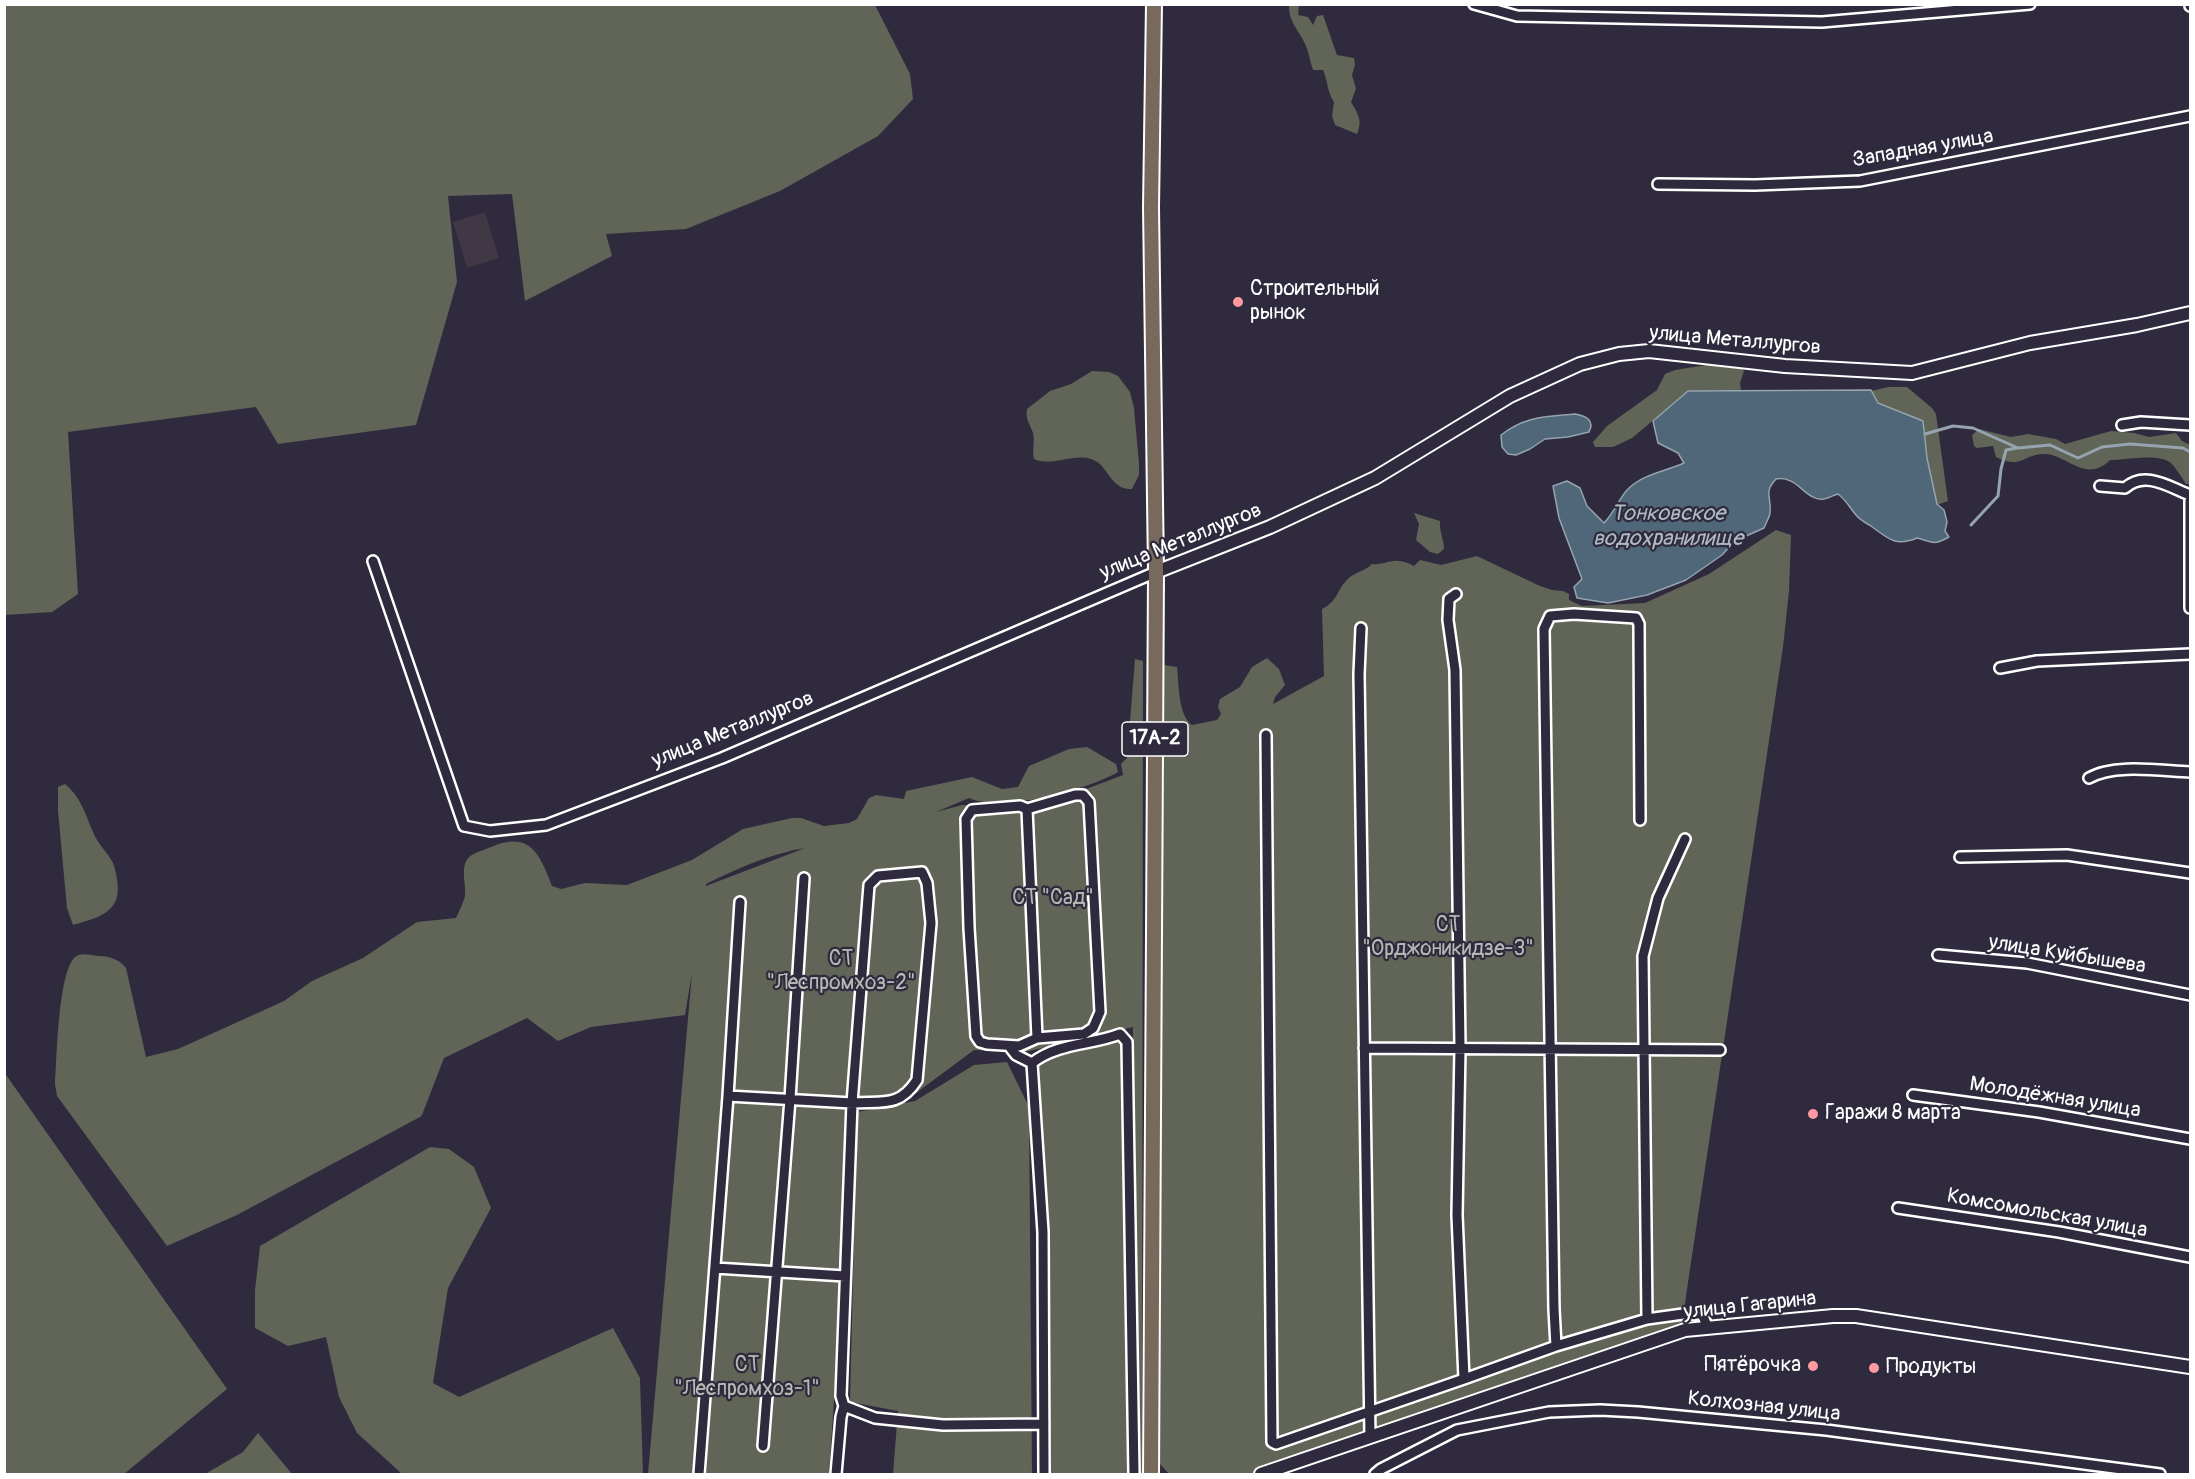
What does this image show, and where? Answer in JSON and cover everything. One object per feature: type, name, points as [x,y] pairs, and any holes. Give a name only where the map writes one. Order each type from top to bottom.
[{"type":"main road","name":"17А-2","points":[[1151,1474],[1156,572],[1150,207],[1154,4]]},
{"type":"street","points":[[1473,4],[1517,16],[1822,22],[2030,4]]},
{"type":"street","name":"Западная улица","points":[[1658,184],[1755,185],[1860,181],[2190,116]]},
{"type":"street","name":"улица Металлургов","points":[[373,561],[464,826],[490,831],[546,825],[722,758],[1156,572],[1270,527],[1376,478],[1510,396],[1580,364],[1618,354],[1649,351],[1785,366],[1912,373],[2030,343],[2137,325],[2190,313]]},
{"type":"street","points":[[2122,425],[2141,422],[2190,425]]},
{"type":"street","points":[[2100,486],[2125,488],[2133,482],[2148,479],[2190,495]]},
{"type":"street","points":[[2190,501],[2190,608]]},
{"type":"street","points":[[1456,594],[1449,599],[1448,620],[1455,670],[1460,1048],[1457,1215],[1464,1378]]},
{"type":"street","points":[[1556,1346],[1544,629],[1550,616],[1574,614],[1636,618],[1639,624],[1640,820]]},
{"type":"street","points":[[1361,628],[1359,674],[1370,1437]]},
{"type":"street","points":[[2000,668],[2037,662],[2190,654]]},
{"type":"street","points":[[1266,735],[1272,1442],[1276,1444],[1556,1346],[1647,1319],[1702,1314],[1708,1328]]},
{"type":"street","points":[[2089,778],[2100,772],[2128,770],[2190,772]]},
{"type":"street","points":[[1083,795],[1089,802],[1100,1012],[1092,1028],[1083,1034],[1037,1038],[1019,1046],[1009,1046],[980,1042],[976,1036],[969,928],[966,819],[972,810],[1020,806],[1027,809],[1083,795]]},
{"type":"street","points":[[1027,809],[1037,1038]]},
{"type":"street","points":[[1647,1319],[1642,1050],[1643,956],[1658,898],[1685,839]]},
{"type":"street","points":[[1960,857],[2067,855],[2190,873]]},
{"type":"street","points":[[728,1096],[852,1103],[899,1100],[908,1094],[917,1080],[931,922],[927,883],[922,872],[878,876],[869,885],[852,1103],[841,1396],[844,1406],[836,1474]]},
{"type":"street","points":[[763,1446],[790,1099],[804,878]]},
{"type":"street","points":[[699,1474],[728,1096],[740,902]]},
{"type":"street","name":"улица Куйбышева","points":[[1938,955],[2027,963],[2190,994]]},
{"type":"street","points":[[1032,1063],[1043,1055],[1064,1047],[1100,1041],[1120,1034],[1127,1042],[1134,1474]]},
{"type":"street","points":[[1009,1046],[1016,1055],[1032,1063]]},
{"type":"street","points":[[1364,1048],[1720,1050]]},
{"type":"street","points":[[1032,1063],[1043,1232],[1044,1474]]},
{"type":"street","name":"Молодёжная улица","points":[[1913,1095],[2039,1112],[2190,1139]]},
{"type":"street","name":"Комсомольская улица","points":[[1898,1208],[2059,1232],[2190,1257]]},
{"type":"street","points":[[715,1268],[845,1276]]},
{"type":"street","name":"улица Гагарина","points":[[1262,1474],[1685,1330],[1833,1316],[1856,1316],[2190,1367]]},
{"type":"street","points":[[844,1406],[875,1418],[943,1425],[1044,1424]]},
{"type":"street","name":"Колхозная улица","points":[[1375,1474],[1457,1430],[1549,1412],[1600,1410],[1826,1430],[2160,1474]]},
{"type":"shaded area","points":[[485,212],[499,258],[467,268],[453,222]]},
{"type":"green space","points":[[4,5],[875,5],[910,74],[913,99],[878,136],[780,191],[686,229],[606,234],[612,256],[525,301],[512,194],[448,196],[457,282],[416,425],[278,444],[256,407],[68,432],[78,594],[52,612],[5,615]]},
{"type":"green space","points":[[1289,5],[1299,5],[1298,15],[1308,17],[1313,25],[1317,16],[1323,15],[1337,55],[1354,58],[1355,65],[1352,75],[1356,89],[1351,102],[1360,121],[1357,134],[1335,125],[1332,116],[1334,102],[1325,74],[1323,70],[1313,70],[1306,46],[1290,16]]},
{"type":"green space","points":[[1707,365],[1740,366],[1744,371],[1740,383],[1741,390],[1688,391],[1632,438],[1613,447],[1595,447],[1593,442],[1607,426],[1657,390],[1665,374],[1675,370]]},
{"type":"green space","points":[[1092,371],[1109,372],[1118,376],[1130,392],[1134,408],[1139,464],[1139,475],[1132,489],[1118,485],[1102,466],[1091,459],[1077,458],[1048,462],[1034,459],[1034,436],[1027,419],[1027,409],[1050,391],[1071,384]]},
{"type":"green space","points":[[1888,387],[1907,387],[1936,414],[1948,501],[1937,505],[1927,458],[1923,421],[1878,403],[1871,391]]},
{"type":"green space","points":[[1979,429],[2011,437],[2028,434],[2056,439],[2065,444],[2111,431],[2149,437],[2176,433],[2182,441],[2190,445],[2190,484],[2186,484],[2167,460],[2152,457],[2110,460],[2101,467],[2093,469],[2085,469],[2045,454],[2031,456],[2017,462],[2005,461],[1996,457],[1993,446],[1977,448],[1974,446],[1972,435]]},
{"type":"green space","points":[[1414,513],[1440,521],[1444,549],[1438,554],[1430,552],[1416,540],[1419,524]]},
{"type":"green space","name":"СТ \"Орджоникидзе-3\"","points":[[1776,530],[1791,535],[1789,591],[1783,647],[1687,1289],[1683,1320],[1689,1322],[1683,1324],[1683,1328],[1250,1474],[1169,1474],[1160,1464],[1160,789],[1164,784],[1164,665],[1177,667],[1180,699],[1187,720],[1192,725],[1217,720],[1221,714],[1218,707],[1220,699],[1240,687],[1252,667],[1267,658],[1279,669],[1285,685],[1275,697],[1273,704],[1324,676],[1322,609],[1331,603],[1350,577],[1372,564],[1399,561],[1414,566],[1420,560],[1441,565],[1477,556],[1540,586],[1563,591],[1569,594],[1569,600],[1582,606],[1645,603],[1709,574]]},
{"type":"green space","points":[[1135,659],[1143,661],[1142,1474],[1051,1474],[1046,1233],[1036,1066],[1053,1055],[1075,1049],[1119,1039],[1123,1045],[1130,1385],[1133,1027],[1025,1052],[974,1050],[912,1096],[887,1103],[854,1102],[829,1474],[648,1474],[692,973],[685,1015],[591,1027],[558,1041],[527,1018],[444,1058],[420,1117],[237,1215],[167,1246],[57,1096],[55,1084],[62,997],[69,966],[75,957],[80,955],[110,957],[126,968],[146,1057],[178,1049],[284,1001],[312,981],[363,958],[417,922],[456,918],[465,896],[466,861],[473,854],[500,844],[512,842],[530,846],[542,862],[552,886],[561,889],[585,883],[627,885],[692,860],[743,829],[792,818],[801,818],[824,826],[849,823],[857,819],[869,798],[876,795],[904,799],[906,791],[972,777],[1002,789],[1018,787],[1029,766],[1069,749],[1087,747],[1116,764],[1118,772],[1066,792],[1002,803],[969,798],[936,812],[962,805],[993,806],[1029,803],[1081,791],[1123,775],[1121,764],[1127,758]],"holes":[[[805,848],[706,886],[754,862]]]},
{"type":"green space","points":[[65,784],[81,803],[97,840],[110,857],[118,884],[116,900],[106,912],[73,925],[67,908],[58,811],[58,787]]},
{"type":"green space","points":[[1007,1062],[1029,1107],[1032,1474],[893,1474],[898,1411],[850,1402],[857,1112],[915,1101],[974,1065]]},
{"type":"green space","points":[[4,1072],[227,1389],[124,1474],[5,1474]]},
{"type":"green space","points":[[430,1147],[449,1149],[474,1167],[491,1208],[448,1288],[433,1383],[459,1397],[613,1328],[640,1378],[643,1474],[402,1474],[357,1433],[339,1397],[326,1337],[288,1346],[255,1328],[255,1290],[260,1246]]},
{"type":"green space","points":[[258,1433],[292,1474],[205,1474],[243,1452]]},
{"type":"water","name":"Тонковское водохранилище","points":[[1871,390],[1878,403],[1923,421],[1927,458],[1937,504],[1944,510],[1947,522],[1945,531],[1949,537],[1940,542],[1917,538],[1903,542],[1892,540],[1859,518],[1838,494],[1818,499],[1790,481],[1776,479],[1769,492],[1770,513],[1764,528],[1735,541],[1722,555],[1686,580],[1647,595],[1608,603],[1577,598],[1574,587],[1582,579],[1559,518],[1553,486],[1567,481],[1580,488],[1587,506],[1604,523],[1626,491],[1635,483],[1684,463],[1678,453],[1658,443],[1653,421],[1688,391]]},
{"type":"water","points":[[1575,414],[1588,419],[1591,424],[1589,432],[1545,439],[1516,455],[1508,454],[1502,447],[1501,435],[1518,424],[1536,418]]},
{"type":"waterway","points":[[1925,434],[1953,426],[1973,428],[2018,448],[2050,445],[2078,458],[2102,447],[2130,444],[2183,448],[2190,452]]},
{"type":"waterway","points":[[1971,525],[1998,496],[2006,450],[2017,448]]},
{"type":"place","name":"Строительный рынок","points":[[1238,302]]},
{"type":"place","name":"Гаражи 8 марта","points":[[1813,1114]]},
{"type":"place","name":"Пятёрочка","points":[[1813,1366]]},
{"type":"place","name":"Продукты","points":[[1874,1368]]},
{"type":"park label","name":"СТ \"Сад\"","points":[[1053,899]]},
{"type":"park label","name":"СТ \"Леспромхоз-2\"","points":[[841,972]]},
{"type":"park label","name":"СТ \"Леспромхоз-1\"","points":[[747,1378]]}]
